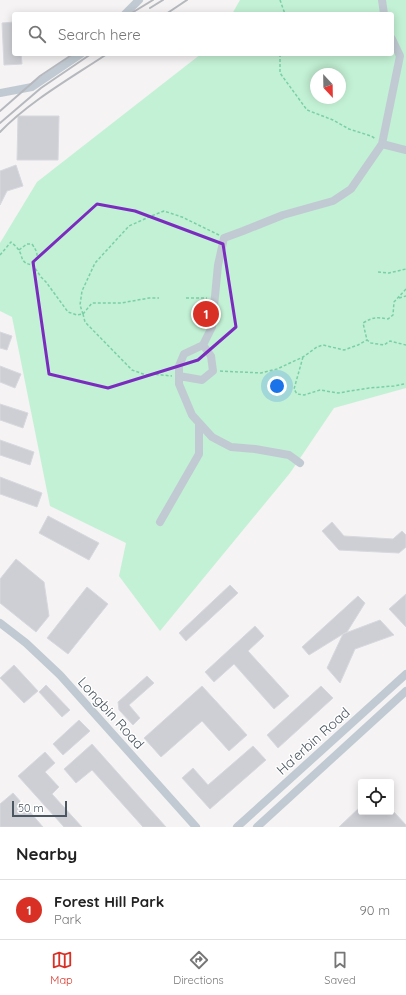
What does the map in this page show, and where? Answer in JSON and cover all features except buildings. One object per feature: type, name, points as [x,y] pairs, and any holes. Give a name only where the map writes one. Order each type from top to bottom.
[{"type":"street","points":[[127,12],[139,0]]},
{"type":"street","points":[[382,0],[384,12]]},
{"type":"street","points":[[300,463],[288,455],[255,449],[231,447],[212,437],[192,415],[179,384],[179,366],[184,354],[203,345],[212,327],[218,265],[224,238],[283,215],[333,201],[351,190],[382,144],[403,55],[394,42]]},
{"type":"street","points":[[0,93],[32,87],[79,56]]},
{"type":"street","points":[[382,144],[406,150]]},
{"type":"street","points":[[179,376],[202,380],[213,371],[211,356],[203,345]]},
{"type":"street","points":[[160,522],[200,454],[200,423]]},
{"type":"street","name":"Longbin Road","points":[[0,623],[26,643],[60,675],[196,827]]},
{"type":"street","name":"Ha'erbin Road","points":[[238,827],[406,674]]},
{"type":"street","name":"Ha'erbin Road","points":[[257,827],[406,691]]},
{"type":"path","points":[[280,0],[284,12]]},
{"type":"path","points":[[280,56],[280,73],[307,110],[333,120],[350,129],[371,136],[382,144]]},
{"type":"path","points":[[179,376],[146,375],[132,370],[86,322],[80,305],[82,291],[95,263],[129,226],[149,216],[164,211],[182,217],[224,238]]},
{"type":"path","points":[[0,255],[10,242],[19,250],[21,258],[27,264],[33,265],[68,312],[77,315],[83,314],[92,303],[121,303],[149,298],[160,298]]},
{"type":"path","points":[[19,250],[27,244],[32,244],[37,251],[37,258],[33,265]]},
{"type":"path","points":[[378,272],[389,273],[406,269]]},
{"type":"path","points":[[406,290],[394,302],[393,315],[388,319],[370,319],[363,324],[367,340],[371,343],[384,345],[390,342],[406,345]]},
{"type":"path","points":[[399,298],[406,296]]},
{"type":"path","points":[[186,298],[215,298]]},
{"type":"path","points":[[213,371],[261,373],[278,369],[303,358],[316,347],[323,345],[344,350],[367,340]]},
{"type":"path","points":[[303,358],[294,389],[297,394],[304,395],[320,390],[338,393],[404,384]]},
{"type":"highlighted area","points":[[97,204],[135,211],[223,244],[236,327],[198,360],[108,388],[49,374],[33,262]]},
{"type":"green space","points":[[240,0],[406,0],[406,388],[334,408],[290,473],[160,631],[119,576],[126,543],[50,506],[12,317],[0,311],[0,243],[37,182],[198,56],[394,56],[394,12],[233,12]]},
{"type":"railway","points":[[133,12],[153,0]]},
{"type":"railway","points":[[150,8],[163,0]]},
{"type":"railway","points":[[169,12],[187,0]]},
{"type":"railway","points":[[0,111],[40,76],[70,56]]},
{"type":"railway","points":[[0,123],[41,88],[88,56]]},
{"type":"railway","points":[[0,132],[24,110],[104,56]]},
{"type":"place","name":"Forest Hill Park","points":[[206,314]]}]
